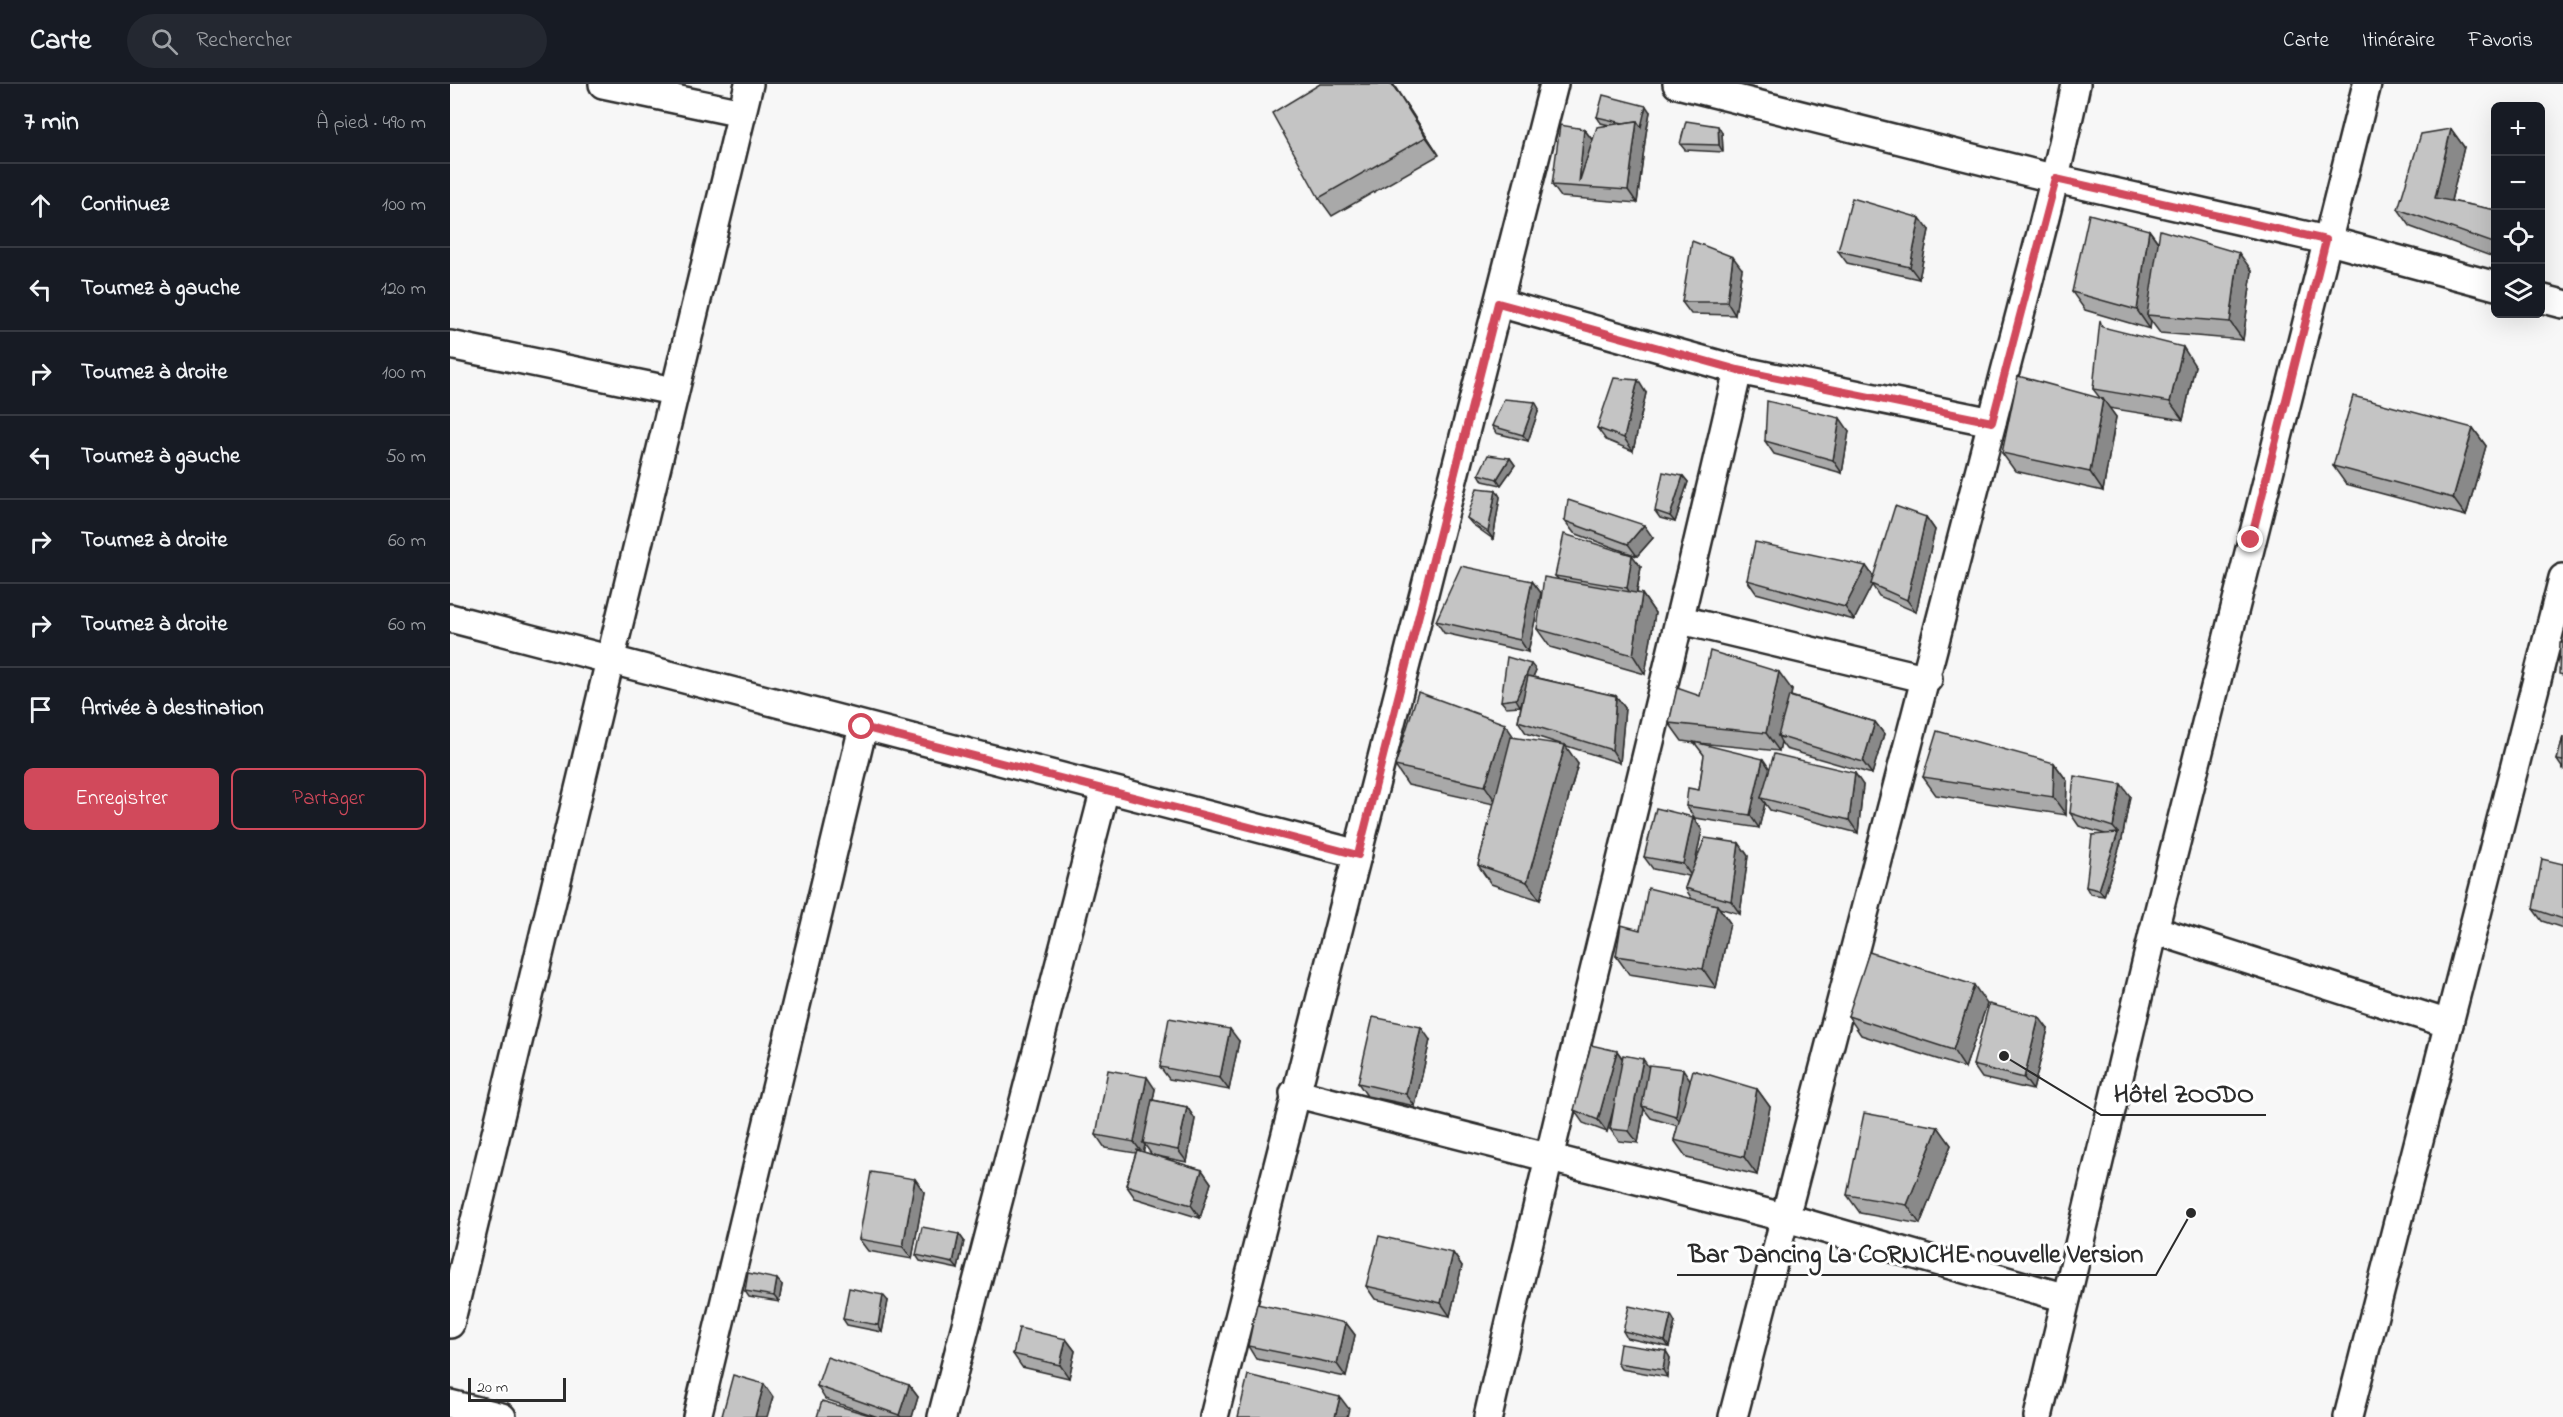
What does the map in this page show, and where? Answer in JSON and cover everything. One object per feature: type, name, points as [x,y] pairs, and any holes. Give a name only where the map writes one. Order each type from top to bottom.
[{"type":"street","points":[[603,84],[742,114]]},
{"type":"street","points":[[450,1324],[749,84]]},
{"type":"street","points":[[1214,1417],[1294,1093],[1358,855],[1554,84]]},
{"type":"street","points":[[1677,84],[2056,179],[2326,240],[2491,285]]},
{"type":"street","points":[[1733,1417],[1783,1217],[1928,679],[2056,179],[2076,84]]},
{"type":"street","points":[[2038,1417],[2154,930],[2367,84]]},
{"type":"street","points":[[2545,299],[2563,304]]},
{"type":"street","points":[[1498,303],[1738,370],[1992,422]]},
{"type":"street","points":[[450,345],[674,392]]},
{"type":"street","points":[[1488,1417],[1548,1155],[1681,620],[1738,370]]},
{"type":"street","points":[[2348,1417],[2563,578]]},
{"type":"street","points":[[450,618],[1358,855]]},
{"type":"street","points":[[1681,620],[1928,679]]},
{"type":"street","points":[[697,1417],[862,727]]},
{"type":"street","points":[[942,1417],[1105,789]]},
{"type":"street","points":[[2154,930],[2449,1024]]},
{"type":"street","points":[[1294,1093],[1548,1155],[1783,1217],[2066,1298]]},
{"type":"street","points":[[450,1404],[502,1417]]},
{"type":"building","points":[[1320,84],[1392,84],[1426,137],[1319,198],[1272,113]]},
{"type":"building","points":[[1603,95],[1646,106],[1641,127],[1637,121],[1623,123],[1597,117]]},
{"type":"building","points":[[1637,121],[1628,190],[1552,185],[1560,125],[1584,129],[1579,183],[1597,127]]},
{"type":"building","points":[[1686,121],[1718,126],[1719,145],[1680,144]]},
{"type":"building","points":[[2451,129],[2435,198],[2491,209],[2491,242],[2398,209],[2421,134]]},
{"type":"building","points":[[1852,198],[1920,218],[1910,267],[1838,251]]},
{"type":"building","points":[[2089,214],[2149,230],[2137,310],[2072,292]]},
{"type":"building","points":[[2160,230],[2239,253],[2230,322],[2147,315]]},
{"type":"building","points":[[1692,241],[1733,257],[1727,302],[1682,302]]},
{"type":"building","points":[[2100,320],[2102,327],[2183,347],[2170,402],[2093,389]]},
{"type":"building","points":[[2018,376],[2103,399],[2090,472],[2002,453]]},
{"type":"building","points":[[1614,378],[1638,380],[1624,438],[1597,428]]},
{"type":"building","points":[[2353,396],[2473,428],[2453,498],[2333,466]]},
{"type":"building","points":[[1504,399],[1535,402],[1523,435],[1492,426]]},
{"type":"building","points":[[1767,401],[1840,418],[1833,460],[1765,441]]},
{"type":"building","points":[[1488,455],[1510,458],[1497,479],[1479,474]]},
{"type":"building","points":[[1663,472],[1683,476],[1670,516],[1655,511]]},
{"type":"building","points":[[1477,488],[1496,490],[1488,532],[1467,518]]},
{"type":"building","points":[[1568,500],[1644,525],[1628,544],[1565,521]]},
{"type":"building","points":[[1895,506],[1926,517],[1907,600],[1871,584]]},
{"type":"building","points":[[1564,534],[1632,555],[1627,588],[1555,576]]},
{"type":"building","points":[[1755,542],[1866,566],[1845,607],[1747,580]]},
{"type":"building","points":[[1461,566],[1532,581],[1520,640],[1436,621]]},
{"type":"building","points":[[1544,577],[1642,594],[1633,655],[1537,629]]},
{"type":"building","points":[[2560,643],[2563,643],[2563,675],[2559,674]]},
{"type":"building","points":[[1710,651],[1779,672],[1766,733],[1669,723],[1677,688],[1700,696]]},
{"type":"building","points":[[1507,657],[1531,664],[1516,699],[1501,701]]},
{"type":"building","points":[[1528,676],[1616,696],[1612,750],[1518,721]]},
{"type":"building","points":[[1418,692],[1505,724],[1485,786],[1395,766]]},
{"type":"building","points":[[1789,696],[1875,722],[1863,762],[1778,736]]},
{"type":"building","points":[[1937,731],[2054,763],[2053,797],[1923,777]]},
{"type":"building","points":[[1511,737],[1565,745],[1527,882],[1478,865]]},
{"type":"building","points":[[2563,737],[2563,761],[2557,760]]},
{"type":"building","points":[[1694,742],[1763,759],[1750,815],[1686,806],[1688,788],[1699,790],[1704,755]]},
{"type":"building","points":[[1774,754],[1855,773],[1849,820],[1761,798]]},
{"type":"building","points":[[2074,776],[2121,784],[2113,827],[2070,813]]},
{"type":"building","points":[[1656,808],[1693,817],[1683,864],[1644,857]]},
{"type":"building","points":[[2118,833],[2099,890],[2086,887],[2092,835]]},
{"type":"building","points":[[1705,838],[1739,843],[1731,901],[1685,888]]},
{"type":"building","points":[[2542,859],[2563,864],[2563,919],[2533,909]]},
{"type":"building","points":[[1648,888],[1717,905],[1703,969],[1616,956],[1621,925],[1640,930]]},
{"type":"building","points":[[1869,952],[1974,985],[1953,1050],[1848,1016]]},
{"type":"building","points":[[1989,1004],[2039,1017],[2024,1078],[1973,1065]]},
{"type":"building","points":[[1373,1017],[1421,1027],[1406,1094],[1358,1083]]},
{"type":"building","points":[[1169,1018],[1230,1029],[1220,1078],[1160,1067]]},
{"type":"building","points":[[1591,1045],[1617,1051],[1598,1120],[1574,1110]]},
{"type":"building","points":[[1623,1055],[1643,1059],[1629,1131],[1610,1129]]},
{"type":"building","points":[[1649,1065],[1683,1069],[1676,1116],[1642,1106]]},
{"type":"building","points":[[1108,1070],[1147,1077],[1134,1142],[1096,1135]]},
{"type":"building","points":[[1693,1070],[1757,1089],[1744,1157],[1674,1140]]},
{"type":"building","points":[[1152,1100],[1187,1107],[1178,1150],[1143,1143]]},
{"type":"building","points":[[1864,1113],[1938,1127],[1907,1205],[1847,1195]]},
{"type":"building","points":[[1137,1150],[1202,1170],[1191,1205],[1126,1185]]},
{"type":"building","points":[[871,1172],[915,1179],[903,1247],[859,1239]]},
{"type":"building","points":[[922,1227],[959,1234],[953,1263],[916,1255]]},
{"type":"building","points":[[1379,1236],[1453,1253],[1441,1303],[1366,1286]]},
{"type":"building","points":[[748,1273],[777,1279],[774,1296],[745,1291]]},
{"type":"building","points":[[849,1288],[883,1295],[878,1325],[843,1319]]},
{"type":"building","points":[[1257,1304],[1346,1323],[1337,1364],[1248,1346]]},
{"type":"building","points":[[1629,1306],[1671,1315],[1665,1341],[1623,1331]]},
{"type":"building","points":[[1019,1328],[1066,1339],[1060,1365],[1013,1354]]},
{"type":"building","points":[[1620,1344],[1666,1351],[1663,1370],[1617,1363]]},
{"type":"building","points":[[827,1357],[909,1385],[899,1415],[817,1386]]},
{"type":"building","points":[[733,1375],[764,1384],[755,1417],[722,1416]]},
{"type":"building","points":[[1248,1375],[1340,1397],[1335,1417],[1238,1417]]},
{"type":"building","points":[[822,1401],[876,1417],[817,1417]]},
{"type":"place","name":"Hôtel ZOODO","points":[[2004,1056]]},
{"type":"place","name":"Bar Dancing La CORNICHE nouvelle Version","points":[[2191,1213]]},
{"type":"route","points":[[862,727],[1358,855],[1498,303],[1738,370],[1992,422],[2056,179],[2326,240],[2251,540]]}]
